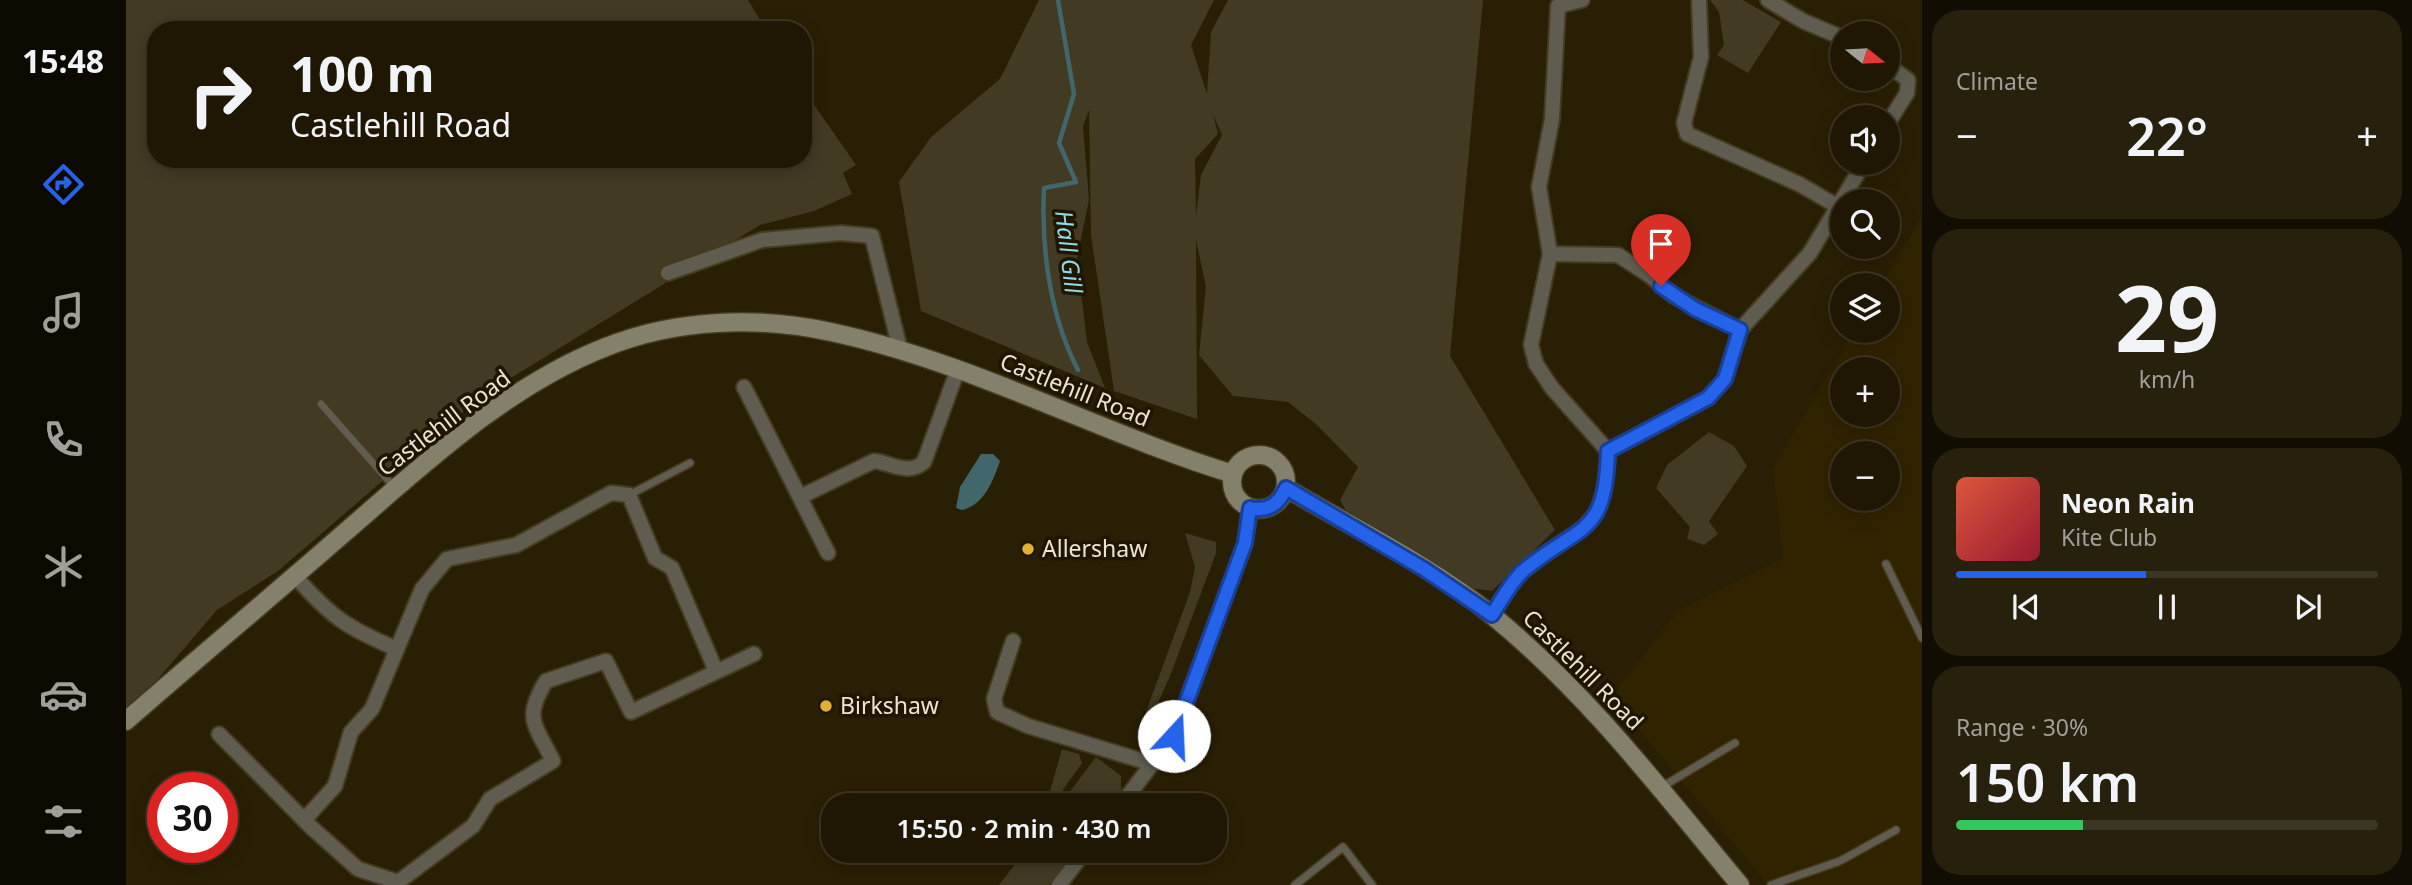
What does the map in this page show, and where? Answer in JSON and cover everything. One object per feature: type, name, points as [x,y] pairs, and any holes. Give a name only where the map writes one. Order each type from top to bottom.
[{"type":"main road","name":"Castlehill Road","points":[[126,721],[396,489],[492,411],[554,373],[605,347],[646,334],[694,325],[762,322],[828,331],[900,349],[958,369],[1181,458],[1233,474]]},
{"type":"main road","points":[[1250,508],[1237,499],[1233,490],[1233,474],[1235,467],[1247,457],[1262,455],[1276,461],[1283,468],[1286,488],[1280,500],[1272,507]]},
{"type":"main road","name":"Castlehill Road","points":[[1286,488],[1424,569],[1492,615],[1562,677],[1600,717],[1740,885]]},
{"type":"main road","name":"Castlehill Road","points":[[1250,508],[1321,509]]},
{"type":"street","points":[[1492,615],[1521,573],[1580,532],[1593,519],[1602,504],[1607,484],[1608,451],[1552,388],[1536,364],[1531,345],[1550,254],[1539,187],[1552,119],[1558,6],[1582,0]]},
{"type":"street","points":[[1699,0],[1701,57],[1684,123],[1687,134],[1799,184],[1830,202]]},
{"type":"street","points":[[1768,0],[1803,21],[1830,32]]},
{"type":"street","points":[[1899,105],[1907,93],[1908,80],[1900,74]]},
{"type":"street","points":[[1608,451],[1708,398],[1725,379],[1740,330],[1793,275],[1810,253],[1830,218]]},
{"type":"street","points":[[668,273],[762,240],[841,233],[872,236],[900,349]]},
{"type":"street","points":[[1550,254],[1618,255],[1649,275],[1674,296],[1740,330]]},
{"type":"street","points":[[800,497],[874,461],[904,469],[919,467],[924,463],[958,369]]},
{"type":"street","points":[[744,387],[828,553]]},
{"type":"street","points":[[304,820],[335,786],[351,732],[372,709],[422,589],[447,559],[516,545],[611,494],[629,495],[655,558],[672,568],[716,671]]},
{"type":"street","points":[[1130,793],[1174,736],[1245,543],[1250,508]]},
{"type":"street","points":[[295,576],[321,605],[353,631],[397,649]]},
{"type":"street","points":[[1013,641],[994,699],[997,712],[1028,726],[1153,764]]},
{"type":"street","points":[[219,734],[304,820],[358,869],[398,882],[473,826],[490,799],[553,761],[531,716],[533,702],[546,681],[606,661],[631,712],[754,654]]},
{"type":"street","points":[[1059,885],[1076,863]]},
{"type":"lane","points":[[321,404],[396,489]]},
{"type":"lane","points":[[629,495],[690,463]]},
{"type":"lane","points":[[1886,564],[1922,638]]},
{"type":"lane","points":[[1660,789],[1735,743]]},
{"type":"lane","points":[[1771,885],[1840,861],[1896,830]]},
{"type":"lane","points":[[1295,885],[1343,847],[1372,885]]},
{"type":"shaded area","points":[[126,0],[748,0],[761,21],[147,21],[147,168],[812,168],[812,102],[856,165],[843,173],[852,194],[814,211],[760,225],[480,397],[278,571],[217,610],[157,680],[126,708]]},
{"type":"shaded area","points":[[1039,0],[1214,0],[1191,45],[1207,94],[1211,32],[1228,0],[1483,0],[1450,356],[1555,530],[1492,591],[1471,588],[1420,556],[1351,520],[1340,500],[1358,467],[1317,425],[1288,402],[1233,396],[1199,355],[1206,287],[1196,240],[1197,419],[1114,391],[1091,235],[1089,110],[1083,126],[1089,200],[1077,258],[1087,342],[1105,388],[921,311],[899,182],[931,137],[1000,79]],"holes":[[[1213,114],[1222,135],[1201,175],[1196,215],[1195,159],[1218,134]]]},
{"type":"shaded area","points":[[1710,0],[1743,0],[1781,22],[1748,73],[1717,55],[1724,45],[1719,12]]},
{"type":"shaded area","points":[[1922,217],[1922,885],[1768,885],[1611,696],[1679,610],[1783,558],[1773,468],[1830,372],[1830,427],[1900,427],[1900,357],[1839,357],[1847,343],[1900,343],[1900,273],[1888,273],[1897,259],[1900,259],[1900,253]]},
{"type":"shaded area","points":[[1709,432],[1734,446],[1747,466],[1709,521],[1718,534],[1704,545],[1687,539],[1690,527],[1656,488],[1667,465]]},
{"type":"shaded area","points":[[1185,533],[1216,542],[1216,553],[1170,676],[1145,732],[1139,731],[1190,592],[1195,567]]},
{"type":"shaded area","points":[[1062,749],[1079,754],[1082,763],[1061,793],[1049,793]]},
{"type":"shaded area","points":[[1096,757],[1121,776],[1120,793],[1069,793]]},
{"type":"shaded area","points":[[1016,863],[1066,863],[1049,885],[999,885]]},
{"type":"water","points":[[981,454],[993,454],[1000,461],[991,484],[976,503],[962,510],[956,508],[960,487]]},
{"type":"waterway","name":"Hall Gill","points":[[1058,0],[1074,94],[1059,143],[1076,182],[1044,188],[1044,235],[1054,305],[1068,349],[1078,370]]},
{"type":"place","name":"Allershaw","points":[[1028,549]]},
{"type":"place","name":"Birkshaw","points":[[826,706]]},
{"type":"route","points":[[1174,736],[1245,543],[1250,508],[1257,510],[1272,507],[1280,500],[1286,488],[1424,569],[1492,615],[1521,573],[1580,532],[1593,519],[1602,504],[1607,484],[1608,451],[1708,398],[1725,379],[1740,330],[1695,309],[1661,286]]}]
